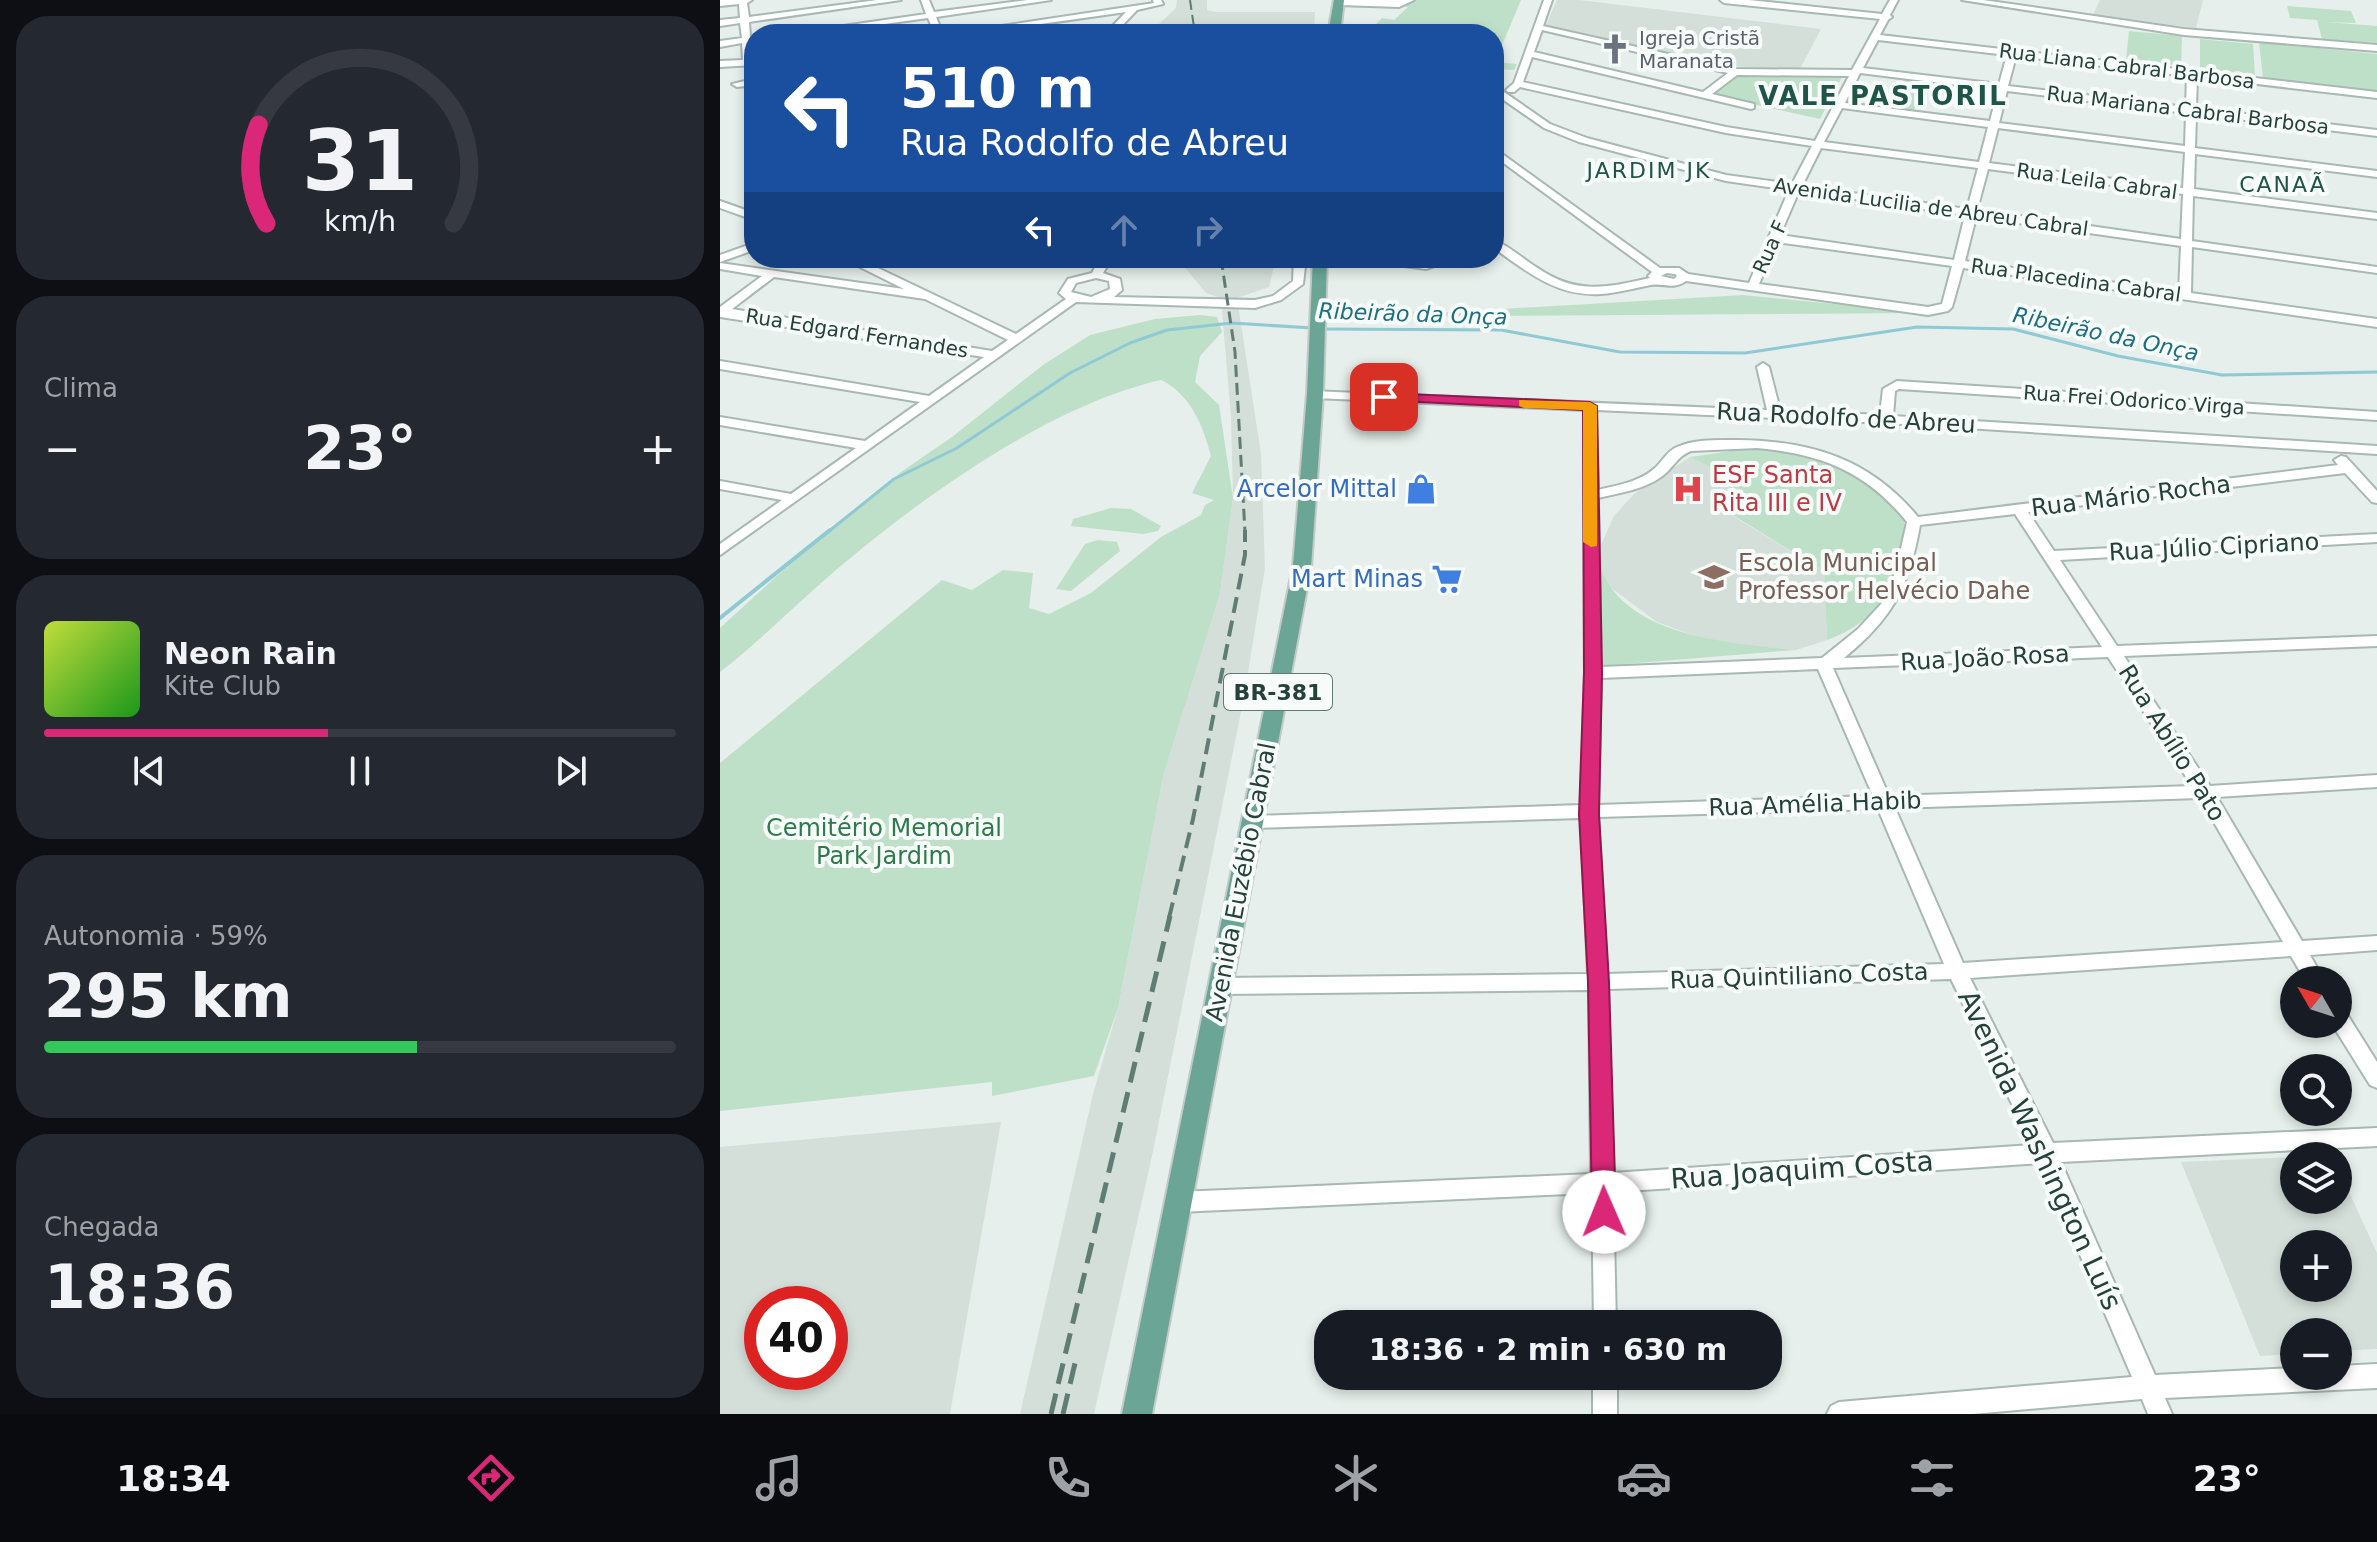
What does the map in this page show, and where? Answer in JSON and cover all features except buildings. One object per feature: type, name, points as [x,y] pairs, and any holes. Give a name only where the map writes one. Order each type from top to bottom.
[{"type":"main road","points":[[1329,24],[1335,1]]},
{"type":"main road","points":[[1334,24],[1335,1]]},
{"type":"main road","name":"Avenida Euzébio Cabral","points":[[1137,1414],[1302,567],[1315,394],[1320,268]]},
{"type":"street","points":[[720,3],[745,0],[746,24]]},
{"type":"street","points":[[720,23],[897,0]]},
{"type":"street","points":[[925,0],[935,24]]},
{"type":"street","points":[[866,24],[1047,0]]},
{"type":"street","points":[[1518,84],[1548,0]]},
{"type":"street","points":[[1724,0],[1888,17]]},
{"type":"street","name":"Rua F","points":[[1752,288],[1794,190],[1855,71],[1888,17],[1894,0]]},
{"type":"street","points":[[1966,0],[2184,32],[2377,48]]},
{"type":"street","points":[[1335,1],[1406,2]]},
{"type":"street","points":[[1025,24],[1134,9],[1158,2]]},
{"type":"street","points":[[1119,24],[1134,9]]},
{"type":"street","name":"Rua Mariana Cabral Barbosa","points":[[1538,27],[1735,72],[1855,71],[2377,133]]},
{"type":"street","name":"Rua Liana Cabral Barbosa","points":[[1877,37],[2377,95]]},
{"type":"street","points":[[720,44],[744,41]]},
{"type":"street","points":[[1504,250],[1543,279],[1579,293],[1590,293],[1675,269],[1684,277],[1752,288],[1936,311],[1948,305],[2012,52]]},
{"type":"street","points":[[1530,54],[1703,96],[1739,118]]},
{"type":"street","points":[[720,64],[744,63]]},
{"type":"street","points":[[1703,96],[1735,72]]},
{"type":"street","points":[[2185,297],[2192,75]]},
{"type":"street","points":[[737,84],[744,83]]},
{"type":"street","points":[[1504,91],[1518,84],[1739,118]]},
{"type":"street","name":"Avenida Lucilia de Abreu Cabral","points":[[1504,98],[1547,126],[1583,140],[1726,178],[2377,270]]},
{"type":"street","points":[[1838,105],[2377,174]]},
{"type":"street","name":"Rua Leila Cabral","points":[[1739,118],[1817,144],[2377,216]]},
{"type":"street","points":[[1504,159],[1657,276]]},
{"type":"street","points":[[720,204],[744,213]]},
{"type":"street","points":[[720,218],[739,211]]},
{"type":"street","name":"Rua Placedina Cabral","points":[[1775,238],[2377,323]]},
{"type":"street","points":[[720,259],[744,250]]},
{"type":"street","points":[[720,266],[932,297]]},
{"type":"street","points":[[870,268],[1018,340]]},
{"type":"street","points":[[1096,275],[1100,268]]},
{"type":"street","points":[[1116,290],[1114,279],[1096,275],[1067,285],[1065,293],[1073,299],[1152,300],[1208,306],[1255,304],[1277,298],[1299,282],[1300,268]]},
{"type":"street","points":[[721,312],[771,274]]},
{"type":"street","points":[[1097,300],[1116,290],[1152,300]]},
{"type":"street","points":[[720,551],[1073,299]]},
{"type":"street","name":"Rua Edgard Fernandes","points":[[721,312],[995,355]]},
{"type":"street","points":[[720,365],[930,400]]},
{"type":"street","points":[[1763,367],[1774,414]]},
{"type":"street","name":"Rua Frei Odorico Virga","points":[[1886,419],[1891,386],[2113,415],[2377,416]]},
{"type":"street","name":"Rua Rodolfo de Abreu","points":[[1315,394],[1886,419],[2113,415],[2333,449],[2377,450]]},
{"type":"street","points":[[1590,406],[1593,673],[1589,814],[1598,982],[1605,1310]]},
{"type":"street","points":[[1745,413],[1751,444]]},
{"type":"street","points":[[720,421],[868,446]]},
{"type":"street","points":[[1591,496],[1654,476],[1680,450],[1699,446],[1751,444],[1838,458],[1866,473],[1898,498],[1914,522],[1906,568],[1893,602],[1861,637],[1824,665]]},
{"type":"street","points":[[2333,449],[2377,499]]},
{"type":"street","name":"Rua Mário Rocha","points":[[1914,522],[2349,468]]},
{"type":"street","points":[[720,485],[793,498]]},
{"type":"street","name":"Rua Abílio Pato","points":[[2020,511],[2205,792],[2306,966]]},
{"type":"street","name":"Rua Júlio Cipriano","points":[[2051,556],[2377,538]]},
{"type":"street","name":"Rua João Rosa","points":[[1593,673],[2377,641]]},
{"type":"street","name":"Avenida Washington Luís","points":[[1824,665],[1957,971],[2047,1153],[2160,1414]]},
{"type":"street","name":"Rua Amélia Habib","points":[[1253,822],[1589,814],[1882,801],[2205,792],[2377,781]]},
{"type":"street","name":"Rua Quintiliano Costa","points":[[1220,986],[1598,982],[1957,971],[2377,943]]},
{"type":"street","points":[[2351,1038],[2377,1079]]},
{"type":"street","name":"Rua Joaquim Costa","points":[[1178,1202],[1604,1183],[2047,1153],[2377,1137]]},
{"type":"street","points":[[1839,1414],[2148,1387],[2377,1376]]},
{"type":"street","points":[[1605,1390],[1605,1414]]},
{"type":"shaded area","points":[[1177,0],[1207,0],[1207,10],[1215,12],[1315,12],[1314,24],[1159,24],[1176,8]]},
{"type":"shaded area","points":[[1557,0],[1579,0],[1821,29],[1800,69],[1724,66],[1546,25]]},
{"type":"shaded area","points":[[2100,0],[2203,0],[2196,28],[2093,15]]},
{"type":"shaded area","points":[[1185,268],[1274,268],[1269,287],[1237,298],[1261,454],[1265,568],[1244,697],[1152,1156],[1094,1414],[1020,1414],[1093,1094],[1118,1008],[1164,773],[1220,594],[1233,498],[1231,417],[1221,298],[1206,293]]},
{"type":"shaded area","name":"Escola Municipal Professor Helvécio Dahe","points":[[1690,457],[1741,484],[1713,504],[1824,571],[1827,640],[1796,650],[1712,642],[1657,622],[1606,584],[1599,564],[1601,545],[1614,516],[1634,494]]},
{"type":"shaded area","points":[[1001,1122],[950,1414],[720,1414],[720,1147]]},
{"type":"shaded area","points":[[2280,1158],[2280,1214],[2352,1214],[2352,1199],[2377,1253],[2377,1349],[2352,1350],[2352,1318],[2280,1318],[2280,1355],[2260,1356],[2181,1162]]},
{"type":"green space","points":[[1411,0],[1521,0],[1504,41],[1504,24],[1376,24],[1382,18],[1394,20],[1408,7],[1402,6]]},
{"type":"green space","points":[[2287,6],[2351,11],[2356,23],[2326,22],[2377,26],[2377,43],[2322,39],[2317,20],[2290,18]]},
{"type":"green space","points":[[2129,31],[2182,36],[2181,66],[2126,60]]},
{"type":"green space","points":[[2200,39],[2253,44],[2255,75],[2200,69]]},
{"type":"green space","points":[[2259,42],[2377,54],[2377,91],[2263,78]]},
{"type":"green space","points":[[1504,63],[1517,64],[1514,70],[1504,70]]},
{"type":"green space","points":[[1739,74],[1842,77],[1820,119],[1711,95]]},
{"type":"green space","points":[[1904,78],[1928,81],[1914,110],[1895,107]]},
{"type":"green space","points":[[1743,295],[1926,313],[1344,317],[1354,307],[1432,313]]},
{"type":"green space","name":"Cemitério Memorial Park Jardim","points":[[1200,315],[1217,317],[1222,332],[1200,356],[1195,382],[1219,405],[1233,498],[1220,594],[1164,773],[1118,1008],[1094,1076],[992,1096],[992,1082],[720,1111],[720,763],[942,580],[972,590],[1003,570],[1033,573],[1029,608],[1049,614],[1091,593],[1161,537],[1201,515],[1205,505],[1214,500],[1192,493],[1211,456],[1204,433],[1180,393],[1161,380],[1079,408],[996,453],[917,506],[832,574],[720,672],[720,628],[901,472],[952,437],[1043,365],[1090,335],[1155,319]]},
{"type":"green space","points":[[1752,448],[1792,454],[1840,469],[1863,480],[1883,493],[1897,509],[1905,526],[1903,547],[1887,593],[1872,613],[1840,635],[1827,640],[1824,571],[1713,503],[1740,483],[1690,457]]},
{"type":"green space","points":[[1111,508],[1131,509],[1161,526],[1158,531],[1143,534],[1071,526],[1073,519]]},
{"type":"green space","points":[[1098,540],[1117,542],[1120,551],[1071,591],[1056,589],[1085,544]]},
{"type":"green space","points":[[1599,564],[1612,589],[1631,608],[1655,622],[1712,639],[1796,650],[1601,666]]},
{"type":"waterway","name":"Ribeirão da Onça","points":[[828,532],[894,479],[957,448],[1070,373],[1130,343],[1167,330],[1232,323],[1312,328]]},
{"type":"waterway","name":"Ribeirão da Onça","points":[[1321,329],[1501,330],[1620,352],[1745,353],[1917,327],[2013,329],[2118,356],[2222,375],[2377,372]]},
{"type":"waterway","name":"Ribeirão da Onça","points":[[720,618],[830,530]]},
{"type":"railway","points":[[1190,0],[1194,24]]},
{"type":"railway","points":[[1222,268],[1235,352],[1245,532]]},
{"type":"railway","points":[[1169,918],[1193,819],[1245,555],[1245,532]]},
{"type":"railway","points":[[1051,1414],[1170,916]]},
{"type":"railway","points":[[1063,1414],[1076,1359]]},
{"type":"slow traffic","points":[[1524,403],[1590,406],[1591,542]]},
{"type":"place","name":"Igreja Cristã Maranata","points":[[1615,49]]},
{"type":"place","name":"Arcelor Mittal","points":[[1421,489]]},
{"type":"place","name":"ESF Santa Rita III e IV","points":[[1688,489]]},
{"type":"place","name":"Escola Municipal Professor Helvécio Dahe","points":[[1714,577]]},
{"type":"place","name":"Mart Minas","points":[[1447,579]]},
{"type":"district","name":"VALE PASTORIL","points":[[1883,96]]},
{"type":"district","name":"JARDIM JK","points":[[1649,170]]},
{"type":"district","name":"CANAÃ","points":[[2283,184]]},
{"type":"route","points":[[1384,397],[1590,406],[1593,673],[1589,814],[1598,982],[1604,1212]]}]
